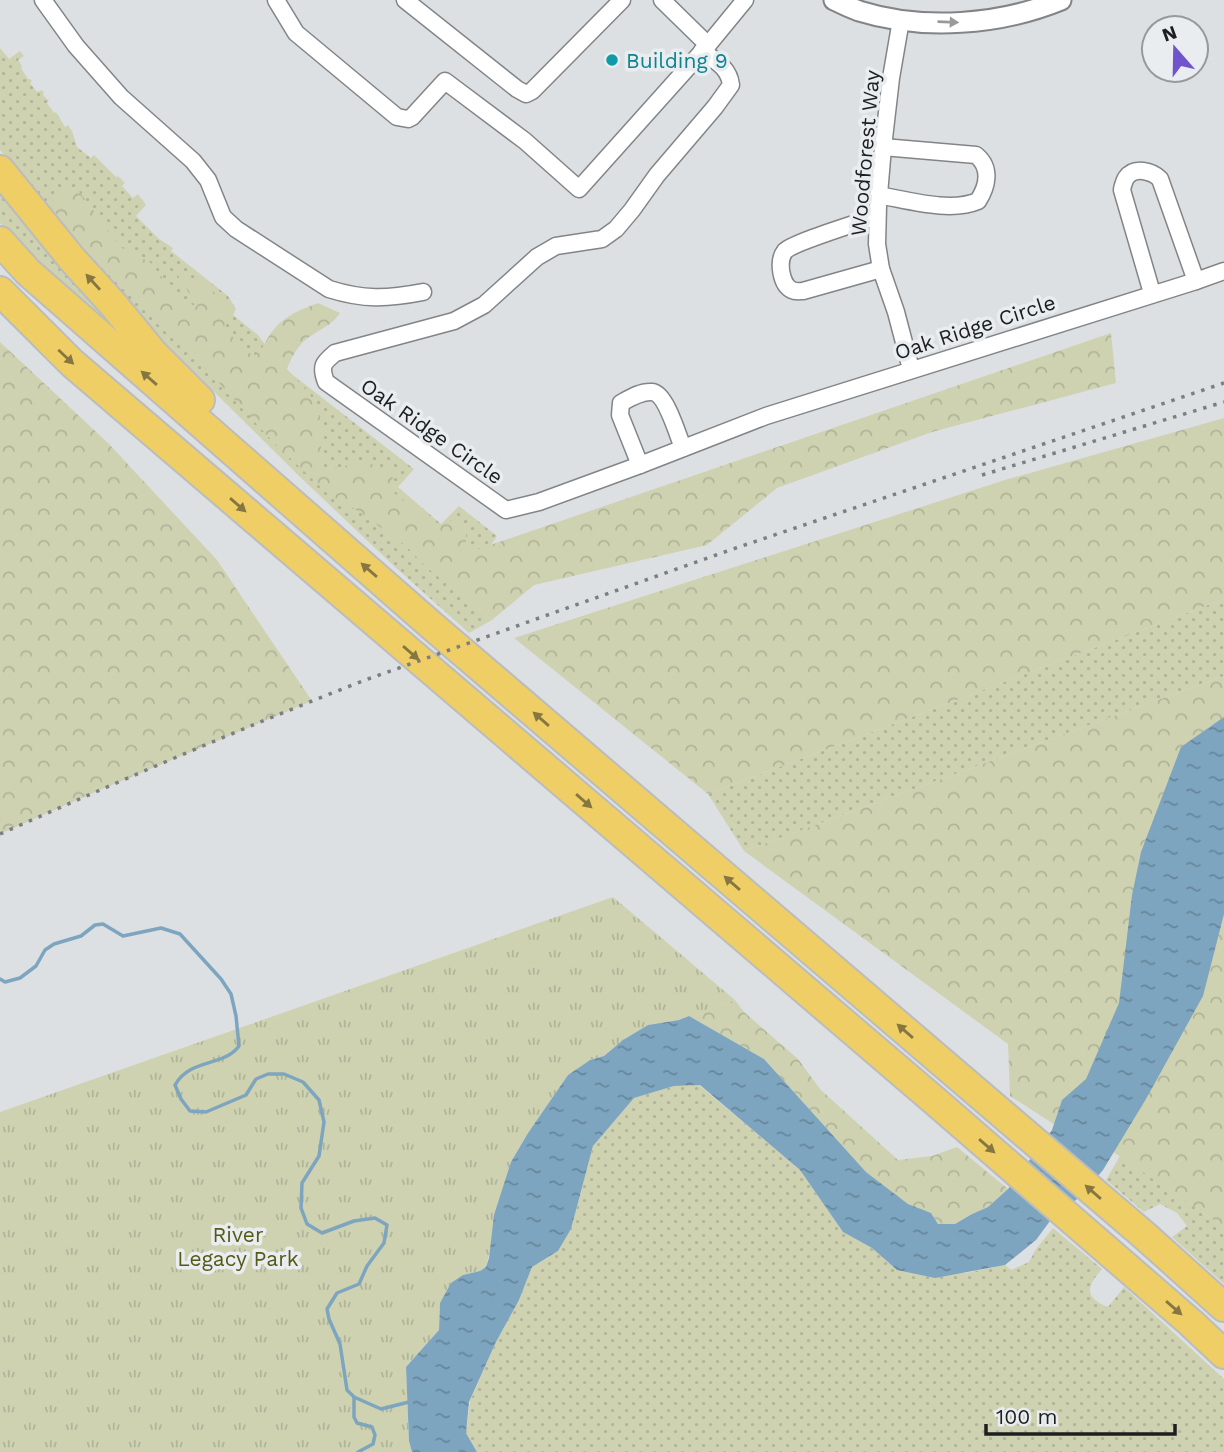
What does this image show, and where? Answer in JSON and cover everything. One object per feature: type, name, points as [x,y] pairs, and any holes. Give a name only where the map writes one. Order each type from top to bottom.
[{"type":"highway","points":[[0,170],[153,353],[249,449],[275,487]]},
{"type":"highway","points":[[0,241],[39,281],[441,633],[1145,1236],[1224,1307]]},
{"type":"highway","points":[[0,291],[92,380],[935,1101],[1191,1322],[1224,1354]]},
{"type":"highway","points":[[0,313],[38,330]]},
{"type":"street","points":[[43,0],[76,46],[121,97],[193,162],[208,180],[223,217],[236,229],[329,289],[366,298],[395,298],[423,292]]},
{"type":"street","points":[[276,0],[296,33],[397,117],[412,117],[445,80],[525,141],[579,190],[745,0]]},
{"type":"street","points":[[405,0],[526,94],[622,0]]},
{"type":"street","points":[[662,0],[705,48]]},
{"type":"street","points":[[834,0],[858,11],[901,20],[968,23],[1040,9],[1061,0]]},
{"type":"street","name":"Woodforest Way","points":[[901,20],[883,147],[877,244],[881,269],[911,369]]},
{"type":"street","name":"Oak Ridge Circle","points":[[705,48],[726,69],[731,85],[616,229],[602,239],[556,246],[537,257],[484,305],[454,321],[335,352],[324,362],[322,372],[326,382],[506,510],[539,502],[765,416],[1224,271]]},
{"type":"street","points":[[878,195],[960,207],[978,201],[985,189],[984,164],[976,155],[883,147]]},
{"type":"street","points":[[1152,293],[1122,190],[1125,178],[1130,174],[1147,170],[1160,179],[1196,281]]},
{"type":"street","points":[[877,216],[786,249],[781,269],[784,281],[789,289],[795,292],[881,269]]},
{"type":"street","points":[[640,465],[620,415],[621,403],[636,395],[650,391],[661,396],[682,448]]},
{"type":"green space","points":[[0,48],[9,59],[20,51],[24,56],[18,60],[21,68],[37,92],[42,90],[49,101],[47,103],[65,127],[68,125],[77,147],[91,158],[94,155],[118,176],[125,183],[122,186],[133,198],[138,194],[146,205],[136,216],[159,239],[173,248],[171,251],[228,296],[236,309],[233,315],[258,335],[280,365],[414,469],[398,487],[441,524],[459,506],[497,536],[491,545],[427,567],[492,620],[469,633],[395,567],[165,343],[28,185],[0,150]]},
{"type":"green space","points":[[0,185],[115,329],[107,327],[0,223]]},
{"type":"green space","points":[[77,189],[122,248],[151,263],[179,299],[198,307],[175,271],[202,282],[227,303],[230,315],[225,325],[238,345],[254,356],[274,329],[294,313],[318,303],[340,313],[330,324],[302,344],[287,369],[310,394],[325,431],[320,451],[320,467],[341,467],[360,462],[390,468],[394,493],[437,526],[455,519],[466,533],[466,544],[470,552],[1111,333],[1116,383],[932,432],[777,488],[707,545],[534,585],[492,620],[426,567],[406,546],[358,511],[327,493],[274,443],[209,372],[107,271],[47,203],[62,190]]},
{"type":"green space","points":[[0,342],[109,444],[217,560],[312,701],[0,834]]},
{"type":"green space","points":[[1224,418],[1224,599],[708,794],[514,638],[1005,480]]},
{"type":"green space","points":[[1224,599],[1224,676],[744,851],[708,794]]},
{"type":"green space","points":[[1224,676],[1224,1227],[1106,1147],[1083,1143],[1010,1096],[1008,1044],[744,851]]},
{"type":"green space","name":"River Legacy Park","points":[[613,897],[735,1000],[679,1020],[648,1025],[623,1040],[604,1056],[590,1060],[568,1075],[511,1162],[486,1267],[463,1275],[440,1303],[439,1330],[406,1367],[409,1441],[412,1452],[0,1452],[0,1112]]},
{"type":"green space","points":[[735,1000],[744,1012],[798,1059],[820,1089],[898,1160],[932,1156],[957,1147],[1008,1189],[988,1207],[955,1224],[938,1224],[931,1213],[908,1204],[866,1172],[764,1059],[689,1016]]},
{"type":"green space","points":[[699,1085],[800,1170],[843,1232],[872,1248],[897,1270],[966,1273],[1005,1265],[1011,1270],[1029,1262],[1053,1228],[1102,1269],[1091,1286],[1094,1299],[1108,1307],[1124,1287],[1224,1379],[1224,1452],[477,1452],[466,1433],[470,1401],[532,1267],[558,1251],[571,1229],[593,1146],[634,1098],[674,1086]]},
{"type":"green space","points":[[1120,1156],[1224,1227],[1224,1284],[1172,1237],[1187,1226],[1177,1213],[1160,1204],[1144,1212],[1106,1180]]},
{"type":"water","points":[[1224,717],[1224,914],[1203,996],[1103,1170],[1082,1195],[1050,1221],[1036,1240],[1005,1265],[935,1278],[897,1270],[872,1248],[843,1232],[800,1170],[700,1085],[674,1086],[634,1098],[593,1146],[571,1229],[558,1251],[532,1267],[519,1300],[496,1342],[469,1402],[466,1433],[477,1452],[412,1452],[409,1441],[406,1367],[439,1330],[440,1303],[451,1283],[463,1275],[486,1267],[494,1215],[511,1162],[568,1075],[590,1060],[604,1056],[623,1040],[648,1025],[689,1016],[764,1059],[866,1172],[908,1204],[931,1213],[938,1224],[955,1224],[988,1207],[1008,1189],[1052,1130],[1062,1100],[1086,1079],[1119,1003],[1132,895],[1141,852],[1181,747]]},
{"type":"waterway","points":[[0,979],[5,982],[20,978],[36,966],[45,950],[54,944],[81,936],[95,925],[103,924],[123,936],[161,928],[180,934],[231,994],[239,1046],[233,1053],[198,1066],[181,1076],[175,1085],[181,1099],[190,1111],[206,1112],[246,1095],[256,1079],[268,1074],[284,1074],[303,1082],[319,1100],[324,1122],[319,1156],[302,1183],[301,1208],[307,1224],[322,1233],[354,1221],[375,1218],[387,1225],[384,1243],[367,1266],[359,1284],[337,1293],[327,1309],[340,1344],[347,1390],[354,1397],[381,1409],[409,1402]]},
{"type":"waterway","points":[[354,1397],[354,1417],[357,1423],[372,1427],[375,1435],[373,1444],[358,1452]]},
{"type":"railway","points":[[0,834],[183,754],[368,679],[730,550],[1224,383]]},
{"type":"railway","points":[[982,475],[1224,402]]},
{"type":"place","name":"Building 9","points":[[612,60]]}]
